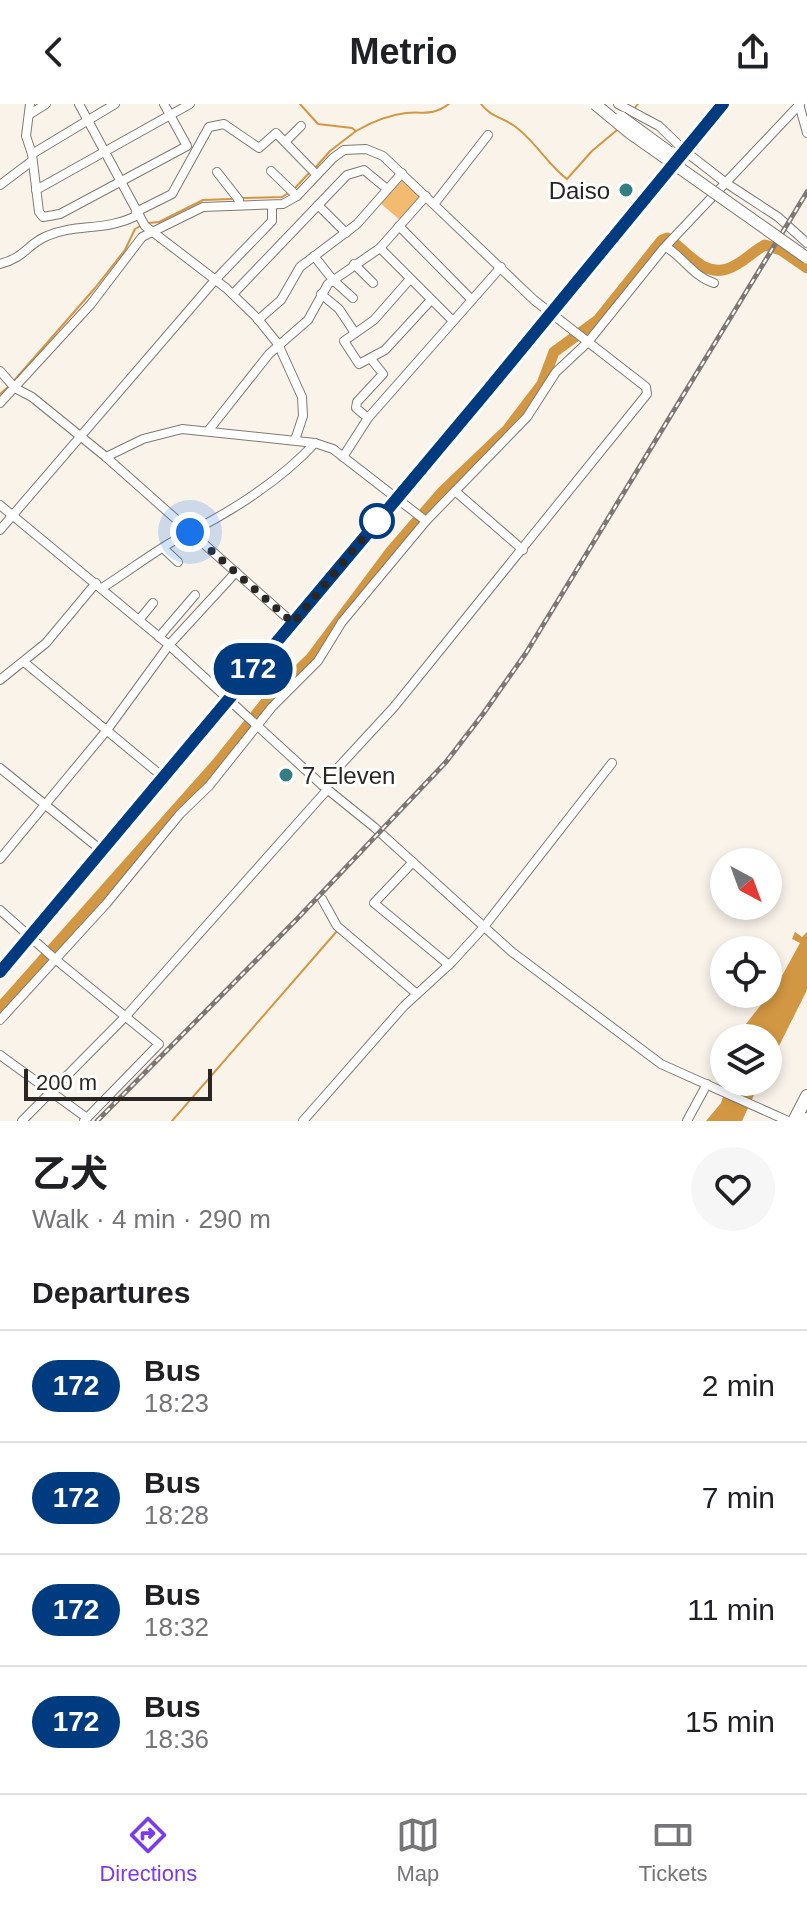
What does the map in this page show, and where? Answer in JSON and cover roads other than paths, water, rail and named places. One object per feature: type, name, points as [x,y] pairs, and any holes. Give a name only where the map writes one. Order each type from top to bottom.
[{"type":"highway","points":[[791,1121],[807,1096]]},
{"type":"main road","points":[[595,104],[630,133],[807,258]]},
{"type":"main road","points":[[605,104],[807,250]]},
{"type":"main road","points":[[0,972],[723,104]]},
{"type":"street","points":[[46,104],[30,109],[26,136],[39,212],[43,217],[60,214],[187,146]]},
{"type":"street","points":[[79,104],[142,221],[233,294],[278,344],[302,397],[303,416],[295,440]]},
{"type":"street","points":[[0,185],[32,158],[115,104]]},
{"type":"street","points":[[164,104],[193,156]]},
{"type":"street","points":[[36,190],[190,104]]},
{"type":"street","points":[[618,104],[659,126],[686,152],[778,217],[807,243]]},
{"type":"street","points":[[800,104],[807,133]]},
{"type":"street","points":[[0,1020],[106,904],[180,814],[209,786],[272,707],[318,661],[342,622],[426,521],[527,417],[556,372],[588,342],[666,247],[800,104]]},
{"type":"street","points":[[0,403],[12,385],[91,304],[137,242],[142,221],[172,194],[209,127],[224,124],[259,148],[276,133],[317,175]]},
{"type":"street","points":[[285,142],[301,126]]},
{"type":"street","points":[[435,203],[488,135]]},
{"type":"street","points":[[0,264],[21,257],[49,234],[142,221],[203,207],[283,204],[297,196],[344,150],[366,149],[383,156],[551,314],[648,390],[523,550],[394,707],[126,1016],[22,1121]]},
{"type":"street","points":[[233,294],[347,175],[357,170],[369,172],[387,189]]},
{"type":"street","points":[[271,171],[297,196]]},
{"type":"street","points":[[217,172],[240,205]]},
{"type":"street","points":[[258,320],[281,300],[300,267],[346,233],[402,173]]},
{"type":"street","points":[[208,431],[278,344],[292,336],[308,320],[321,294],[333,280],[380,248],[426,196]]},
{"type":"street","points":[[0,530],[215,280],[272,221],[272,205]]},
{"type":"street","points":[[318,205],[346,233]]},
{"type":"street","points":[[399,226],[472,300]]},
{"type":"street","points":[[666,247],[680,255],[697,276],[714,283]]},
{"type":"street","points":[[380,248],[453,321]]},
{"type":"street","points":[[314,256],[333,280],[353,298]]},
{"type":"street","points":[[354,264],[373,283]]},
{"type":"street","points":[[343,457],[368,418],[501,267]]},
{"type":"street","points":[[410,279],[374,320],[344,341],[359,364],[385,350],[431,300]]},
{"type":"street","points":[[321,294],[339,309],[355,333]]},
{"type":"street","points":[[368,418],[356,408],[357,402],[383,374],[371,359]]},
{"type":"street","points":[[0,371],[12,385],[32,397],[106,457],[293,623]]},
{"type":"street","points":[[106,457],[162,432],[194,429],[315,443],[333,449],[426,521]]},
{"type":"street","points":[[0,680],[46,643],[99,586],[220,517],[301,458],[315,443]]},
{"type":"street","points":[[455,491],[523,550]]},
{"type":"street","points":[[0,505],[169,645],[483,928],[644,1052],[668,1068],[710,1085],[687,1121]]},
{"type":"street","points":[[164,549],[178,562]]},
{"type":"street","points":[[0,859],[107,730],[169,645],[236,572]]},
{"type":"street","points":[[159,637],[195,595]]},
{"type":"street","points":[[139,620],[153,603]]},
{"type":"street","points":[[24,662],[163,777]]},
{"type":"street","points":[[303,1121],[417,994],[483,928],[612,763]]},
{"type":"street","points":[[0,768],[101,850]]},
{"type":"street","points":[[413,862],[374,903],[449,965]]},
{"type":"street","points":[[322,899],[337,926],[417,994]]},
{"type":"street","points":[[0,910],[159,1047],[86,1119],[0,1055]]},
{"type":"street","points":[[734,1096],[791,1121]]},
{"type":"waterway","points":[[300,104],[318,124],[356,131],[393,116],[432,112],[449,104]]},
{"type":"waterway","points":[[481,104],[521,131],[567,179],[592,151],[617,130]]},
{"type":"waterway","points":[[634,109],[638,104]]},
{"type":"waterway","points":[[315,168],[330,151],[356,131]]},
{"type":"waterway","points":[[295,188],[310,172]]},
{"type":"waterway","points":[[242,198],[282,197],[290,192]]},
{"type":"waterway","points":[[148,223],[159,222],[203,200],[232,199]]},
{"type":"waterway","points":[[12,383],[95,288],[125,250],[135,229],[142,225]]},
{"type":"waterway","points":[[0,1008],[219,761],[266,702],[311,658],[391,551],[442,492],[507,430],[542,384],[554,352],[598,320],[662,240],[667,238],[710,269],[732,267],[765,245],[781,250],[807,268]]},
{"type":"waterway","points":[[0,394],[8,387]]},
{"type":"waterway","points":[[172,1121],[337,931]]},
{"type":"railway","points":[[97,1121],[297,919],[446,762],[483,714],[526,653],[807,192]]},
{"type":"place","name":"Daiso","points":[[626,190]]},
{"type":"place","name":"7 Eleven","points":[[286,775]]}]
